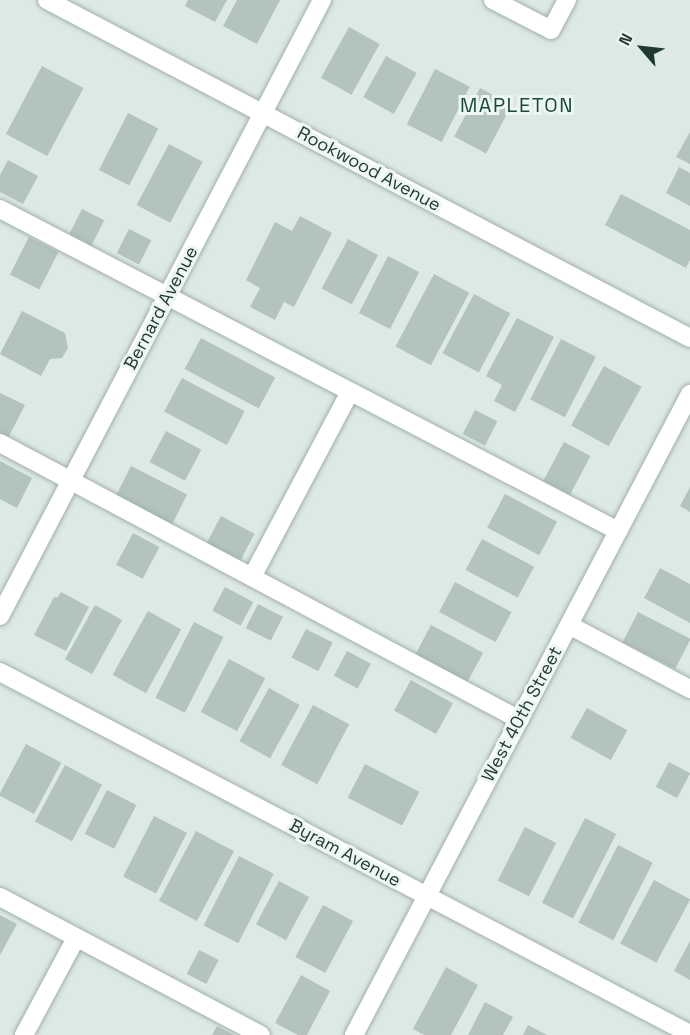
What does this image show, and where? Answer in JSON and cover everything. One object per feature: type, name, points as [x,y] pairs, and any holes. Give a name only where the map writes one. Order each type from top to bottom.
[{"type":"street","name":"Rookwood Avenue","points":[[47,0],[690,338]]},
{"type":"street","name":"Bernard Avenue","points":[[0,616],[322,0]]},
{"type":"street","points":[[493,0],[551,30],[567,0]]},
{"type":"street","points":[[0,209],[618,531]]},
{"type":"street","points":[[252,577],[351,392]]},
{"type":"street","name":"West 40th Street","points":[[354,1035],[690,394]]},
{"type":"street","points":[[0,443],[520,720]]},
{"type":"street","points":[[569,625],[690,689]]},
{"type":"street","name":"Byram Avenue","points":[[0,672],[690,1034]]},
{"type":"street","points":[[0,897],[261,1035]]},
{"type":"street","points":[[24,1035],[76,938]]},
{"type":"building","points":[[188,0],[227,0],[215,22],[185,6]]},
{"type":"building","points":[[237,0],[280,0],[257,44],[223,26]]},
{"type":"building","points":[[349,27],[380,44],[351,95],[321,78]]},
{"type":"building","points":[[386,56],[417,73],[394,114],[363,97]]},
{"type":"building","points":[[42,66],[83,88],[47,156],[6,134]]},
{"type":"building","points":[[435,69],[470,87],[442,142],[407,124]]},
{"type":"building","points":[[480,88],[512,105],[486,153],[454,137]]},
{"type":"building","points":[[128,113],[158,128],[129,185],[99,170]]},
{"type":"building","points":[[690,132],[690,164],[676,157]]},
{"type":"building","points":[[169,144],[203,162],[170,223],[137,205]]},
{"type":"building","points":[[8,160],[38,176],[23,204],[0,192],[0,175]]},
{"type":"building","points":[[679,167],[690,173],[690,206],[666,193]]},
{"type":"building","points":[[621,194],[690,230],[690,260],[686,268],[605,225]]},
{"type":"building","points":[[82,209],[104,220],[92,245],[69,234]]},
{"type":"building","points":[[300,216],[332,233],[294,307],[284,302],[275,320],[250,307],[260,288],[246,280],[275,222],[292,231]]},
{"type":"building","points":[[129,229],[151,240],[139,264],[117,253]]},
{"type":"building","points":[[29,237],[58,252],[39,289],[10,274]]},
{"type":"building","points":[[348,239],[378,255],[352,304],[322,288]]},
{"type":"building","points":[[388,256],[419,272],[390,329],[359,313]]},
{"type":"building","points":[[434,274],[469,293],[431,365],[396,346]]},
{"type":"building","points":[[474,294],[510,313],[479,372],[443,353]]},
{"type":"building","points":[[22,311],[65,333],[68,348],[62,358],[50,359],[41,376],[0,354]]},
{"type":"building","points":[[517,318],[554,337],[515,412],[494,401],[502,385],[486,376]]},
{"type":"building","points":[[201,338],[275,377],[259,408],[185,369]]},
{"type":"building","points":[[561,339],[596,357],[565,417],[530,400]]},
{"type":"building","points":[[604,366],[642,387],[609,446],[571,425]]},
{"type":"building","points":[[182,378],[245,411],[227,445],[164,412]]},
{"type":"building","points":[[0,393],[25,405],[7,440],[0,437]]},
{"type":"building","points":[[475,410],[497,421],[485,445],[463,434]]},
{"type":"building","points":[[166,431],[201,450],[185,481],[150,462]]},
{"type":"building","points":[[564,442],[590,456],[570,495],[543,481]]},
{"type":"building","points":[[0,461],[32,478],[17,508],[0,499]]},
{"type":"building","points":[[131,466],[187,495],[171,526],[115,497]]},
{"type":"building","points":[[690,487],[690,512],[680,506]]},
{"type":"building","points":[[505,494],[557,522],[539,555],[487,528]]},
{"type":"building","points":[[221,516],[255,534],[239,563],[206,545]]},
{"type":"building","points":[[133,533],[159,547],[143,579],[116,565]]},
{"type":"building","points":[[482,539],[534,567],[518,598],[466,570]]},
{"type":"building","points":[[660,568],[690,584],[690,623],[644,598]]},
{"type":"building","points":[[455,582],[512,612],[496,642],[439,612]]},
{"type":"building","points":[[225,587],[253,602],[241,626],[212,611]]},
{"type":"building","points":[[61,592],[89,607],[66,651],[34,635],[54,597],[57,598]]},
{"type":"building","points":[[258,604],[283,617],[271,641],[246,628]]},
{"type":"building","points":[[95,605],[122,620],[92,674],[65,659]]},
{"type":"building","points":[[148,611],[181,629],[146,693],[113,675]]},
{"type":"building","points":[[638,612],[690,638],[675,669],[623,642]]},
{"type":"building","points":[[194,622],[223,637],[185,713],[155,698]]},
{"type":"building","points":[[431,625],[483,653],[468,682],[416,654]]},
{"type":"building","points":[[306,629],[333,643],[318,671],[291,658]]},
{"type":"building","points":[[347,651],[371,664],[358,688],[334,676]]},
{"type":"building","points":[[229,659],[265,678],[237,731],[201,712]]},
{"type":"building","points":[[411,680],[453,703],[436,734],[394,711]]},
{"type":"building","points":[[269,688],[300,705],[270,758],[239,741]]},
{"type":"building","points":[[313,705],[349,724],[317,784],[281,765]]},
{"type":"building","points":[[587,708],[627,730],[611,760],[571,738]]},
{"type":"building","points":[[26,744],[61,763],[34,814],[0,796]]},
{"type":"building","points":[[669,762],[690,773],[677,798],[656,787]]},
{"type":"building","points":[[365,764],[419,792],[402,826],[348,798]]},
{"type":"building","points":[[65,765],[102,785],[72,841],[35,822]]},
{"type":"building","points":[[107,790],[136,805],[114,849],[85,834]]},
{"type":"building","points":[[154,816],[187,833],[156,893],[123,877]]},
{"type":"building","points":[[585,818],[616,834],[573,919],[542,903]]},
{"type":"building","points":[[525,827],[556,843],[529,896],[498,880]]},
{"type":"building","points":[[196,831],[234,851],[197,921],[159,901]]},
{"type":"building","points":[[618,845],[653,863],[613,940],[579,923]]},
{"type":"building","points":[[239,856],[274,874],[238,943],[204,925]]},
{"type":"building","points":[[654,880],[690,899],[656,963],[620,944]]},
{"type":"building","points":[[279,881],[309,897],[286,940],[256,924]]},
{"type":"building","points":[[323,905],[353,921],[325,973],[295,957]]},
{"type":"building","points":[[0,915],[17,924],[0,955]]},
{"type":"building","points":[[690,941],[690,980],[674,971]]},
{"type":"building","points":[[199,950],[219,960],[206,984],[187,974]]},
{"type":"building","points":[[446,967],[478,985],[451,1035],[424,1035],[413,1029]]},
{"type":"building","points":[[301,975],[330,991],[307,1035],[298,1035],[275,1023]]},
{"type":"building","points":[[485,1002],[513,1017],[503,1035],[468,1035]]},
{"type":"building","points":[[528,1025],[547,1035],[523,1035]]},
{"type":"building","points":[[217,1026],[234,1035],[212,1035]]},
{"type":"district","name":"MAPLETON","points":[[517,105]]}]
